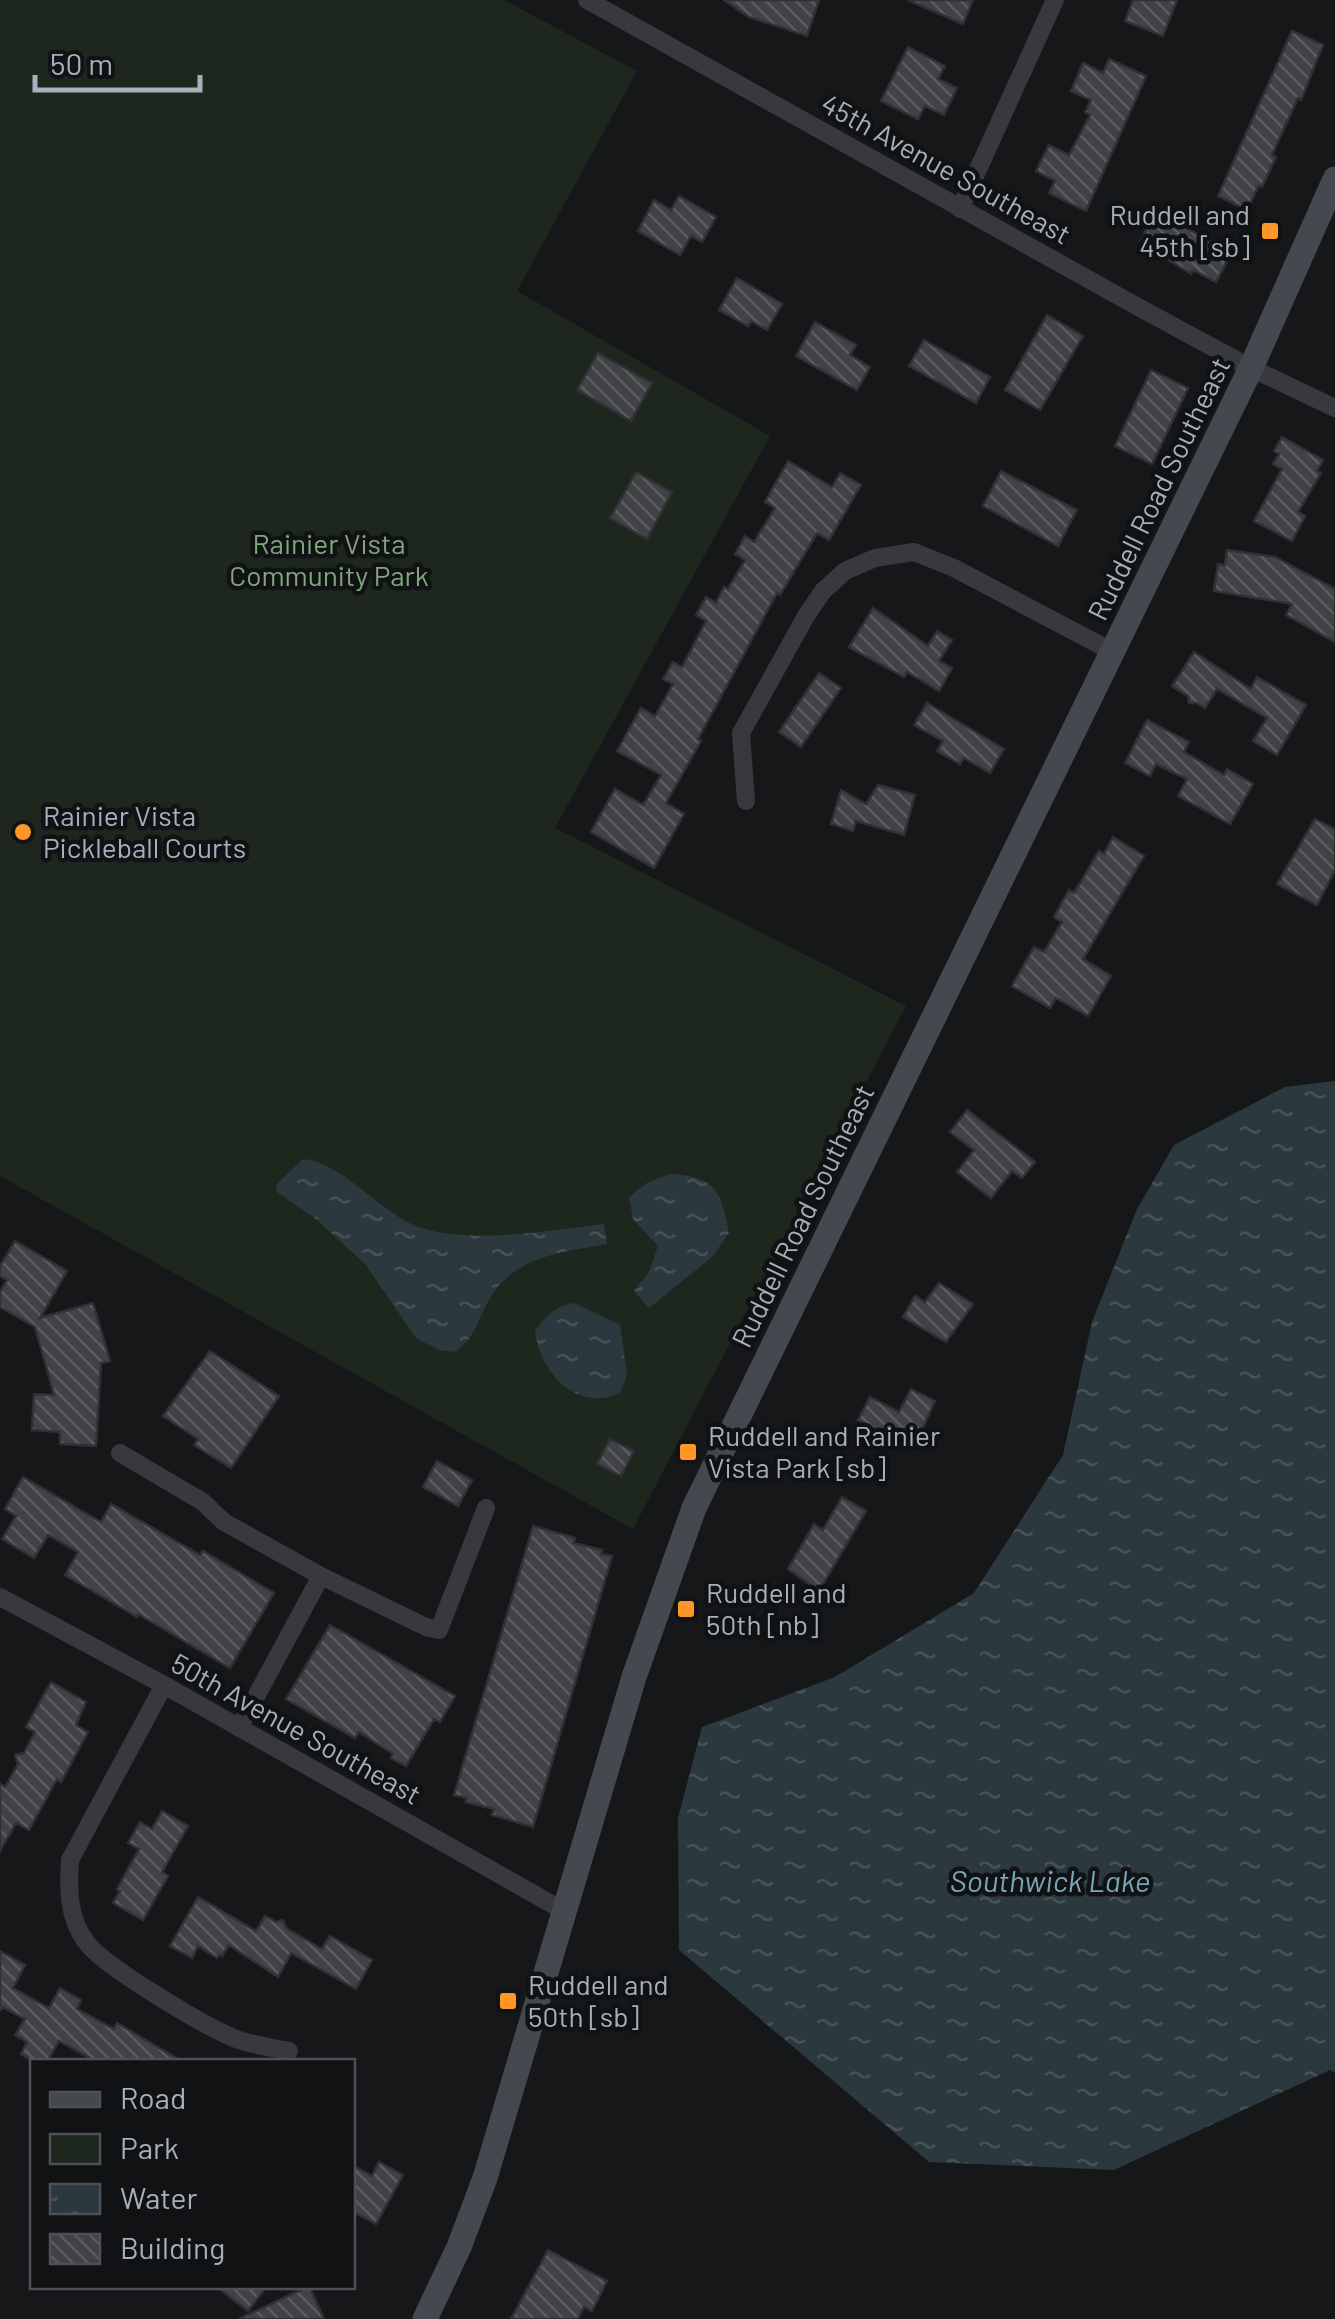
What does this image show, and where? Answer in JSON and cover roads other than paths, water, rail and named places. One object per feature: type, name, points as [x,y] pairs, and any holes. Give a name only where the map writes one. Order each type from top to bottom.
[{"type":"main road","name":"Ruddell Road Southeast","points":[[425,2319],[459,2248],[485,2178],[634,1677],[694,1508],[1251,368],[1335,179]]},
{"type":"street","name":"45th Avenue Southeast","points":[[588,0],[1251,368],[1335,408]]},
{"type":"street","points":[[960,209],[1055,0]]},
{"type":"street","points":[[746,800],[740,733],[823,591],[845,571],[875,558],[914,552],[956,569],[1113,652]]},
{"type":"street","points":[[120,1453],[203,1502],[224,1522],[321,1576],[426,1628],[439,1630],[486,1508]]},
{"type":"street","points":[[239,1728],[321,1576]]},
{"type":"street","name":"50th Avenue Southeast","points":[[0,1598],[164,1685],[564,1911]]},
{"type":"street","points":[[164,1685],[70,1860],[68,1887],[72,1912],[83,1940],[102,1961],[232,2038],[289,2051]]},
{"type":"water","name":"Southwick Lake","points":[[1335,1081],[1335,2073],[1330,2070],[1114,2170],[929,2162],[679,1950],[678,1818],[702,1727],[835,1677],[974,1593],[1063,1455],[1092,1322],[1137,1209],[1174,1145],[1285,1087]]},
{"type":"water","points":[[303,1159],[331,1168],[402,1219],[437,1232],[509,1235],[604,1224],[607,1244],[540,1258],[525,1265],[499,1285],[462,1346],[455,1352],[439,1350],[416,1338],[366,1265],[316,1219],[277,1192],[276,1185]]},
{"type":"water","points":[[669,1174],[697,1178],[713,1188],[723,1206],[729,1233],[712,1257],[649,1308],[634,1291],[649,1272],[658,1246],[633,1219],[629,1197],[647,1183]]},
{"type":"water","points":[[574,1303],[620,1325],[627,1375],[620,1393],[589,1398],[575,1393],[552,1374],[544,1361],[535,1331],[552,1312]]},
{"type":"place","name":"Ruddell and 45th [sb]","points":[[1270,231]]},
{"type":"place","name":"Rainier Vista Pickleball Courts","points":[[23,832]]},
{"type":"place","name":"Ruddell and Rainier Vista Park [sb]","points":[[688,1452]]},
{"type":"place","name":"Ruddell and 50th [nb]","points":[[686,1609]]},
{"type":"place","name":"Ruddell and 50th [sb]","points":[[508,2001]]},
{"type":"park label","name":"Rainier Vista Community Park","points":[[329,560]]}]
